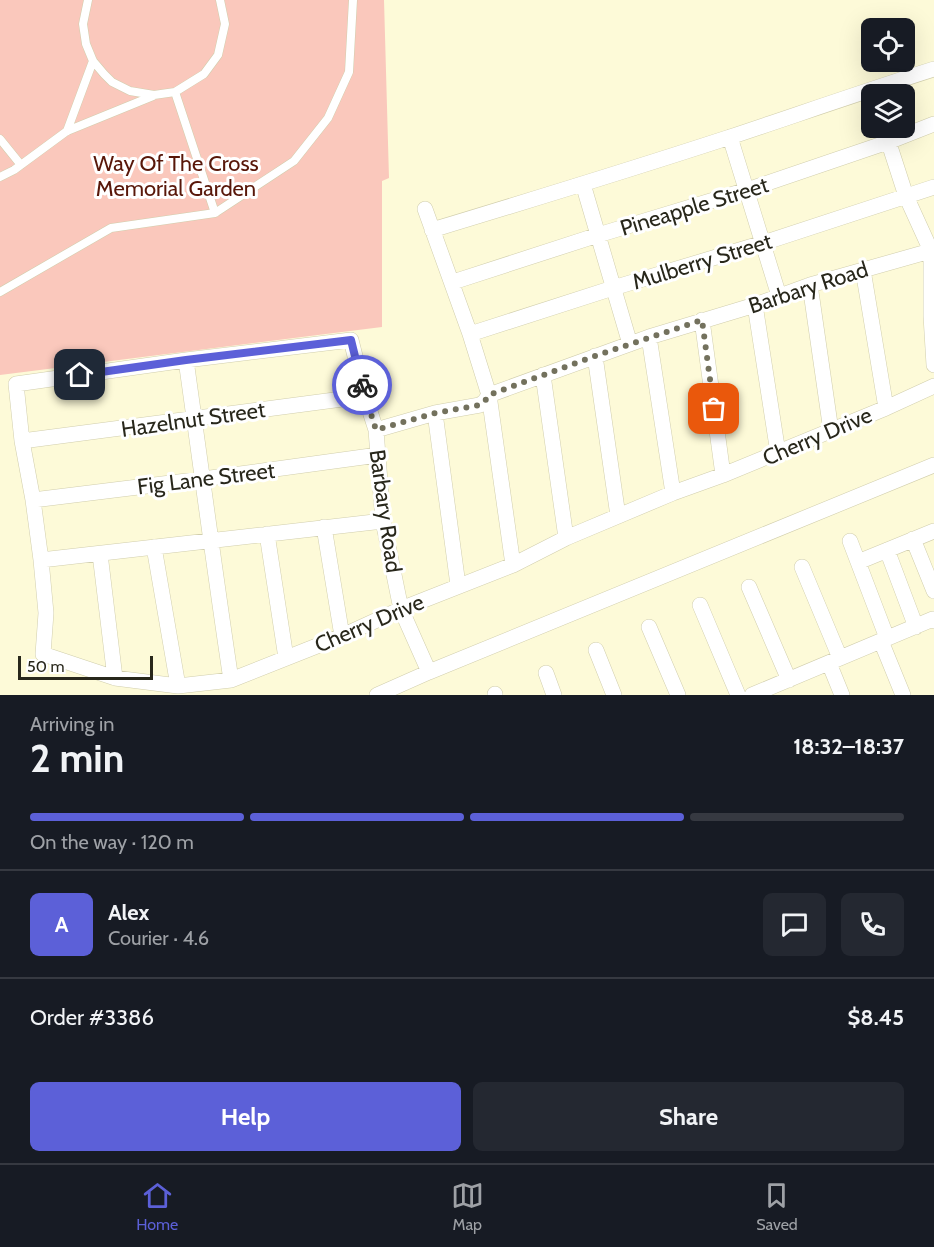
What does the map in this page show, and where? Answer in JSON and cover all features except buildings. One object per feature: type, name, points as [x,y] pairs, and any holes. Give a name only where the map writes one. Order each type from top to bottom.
[{"type":"street","points":[[894,84],[934,69]]},
{"type":"street","points":[[432,230],[861,95]]},
{"type":"street","name":"Pineapple Street","points":[[915,128],[934,124]]},
{"type":"street","points":[[730,137],[779,296]]},
{"type":"street","name":"Pineapple Street","points":[[453,282],[747,190],[878,138]]},
{"type":"street","points":[[887,138],[906,196],[932,250],[934,365]]},
{"type":"street","points":[[583,184],[630,344]]},
{"type":"street","name":"Mulberry Street","points":[[471,334],[934,187]]},
{"type":"street","points":[[426,209],[471,334],[489,395],[513,565]]},
{"type":"street","name":"Barbary Road","points":[[429,672],[401,609],[383,521],[376,430],[435,413],[480,405],[489,395],[649,337],[810,285],[932,250]]},
{"type":"street","points":[[863,270],[886,408]]},
{"type":"street","points":[[810,285],[831,431]]},
{"type":"street","points":[[755,304],[778,453]]},
{"type":"street","points":[[702,320],[723,475]]},
{"type":"street","points":[[649,337],[673,492]]},
{"type":"street","points":[[231,681],[186,360],[351,340],[376,430]]},
{"type":"street","points":[[595,356],[618,516]]},
{"type":"street","name":"Cherry Drive","points":[[186,360],[16,384],[22,441],[41,560],[46,613],[43,654],[115,678],[178,686],[231,681],[458,585],[513,565],[566,538],[673,492],[778,453],[934,386]]},
{"type":"street","points":[[543,375],[566,538]]},
{"type":"street","name":"Hazelnut Street","points":[[22,441],[365,396]]},
{"type":"street","points":[[435,413],[458,585]]},
{"type":"street","name":"Fig Lane Street","points":[[33,500],[378,455]]},
{"type":"street","points":[[377,695],[934,465]]},
{"type":"street","points":[[41,560],[383,521]]},
{"type":"street","points":[[324,527],[342,636]]},
{"type":"street","points":[[858,562],[934,531]]},
{"type":"street","points":[[267,534],[286,658]]},
{"type":"street","points":[[913,539],[934,591]]},
{"type":"street","points":[[850,541],[903,695]]},
{"type":"street","points":[[154,547],[178,686]]},
{"type":"street","points":[[887,550],[916,627]]},
{"type":"street","points":[[100,554],[115,678]]},
{"type":"street","points":[[802,567],[834,661],[842,695]]},
{"type":"street","points":[[749,587],[781,687]]},
{"type":"street","points":[[700,605],[738,695]]},
{"type":"street","points":[[752,695],[781,687],[834,661],[934,620]]},
{"type":"street","points":[[649,627],[678,695]]},
{"type":"street","points":[[596,650],[614,695]]},
{"type":"street","points":[[546,673],[554,695]]},
{"type":"lane","points":[[88,0],[83,24],[86,44],[93,61],[112,82],[130,91],[154,95]]},
{"type":"lane","points":[[0,177],[21,165],[67,131],[154,95],[174,92],[204,74],[218,55],[225,24],[220,0]]},
{"type":"lane","points":[[0,292],[111,228],[215,213],[294,161],[328,118],[348,72],[353,0]]},
{"type":"lane","points":[[67,131],[93,61]]},
{"type":"lane","points":[[174,92],[215,213]]},
{"type":"lane","points":[[0,140],[21,165]]},
{"type":"green space","name":"Way Of The Cross Memorial Garden","points":[[0,0],[384,0],[389,178],[382,181],[382,327],[0,375]]},
{"type":"way so far","points":[[362,385],[376,430],[435,413],[480,405],[489,395],[702,320],[714,409]]},
{"type":"route","points":[[80,375],[351,340],[362,385]]}]
